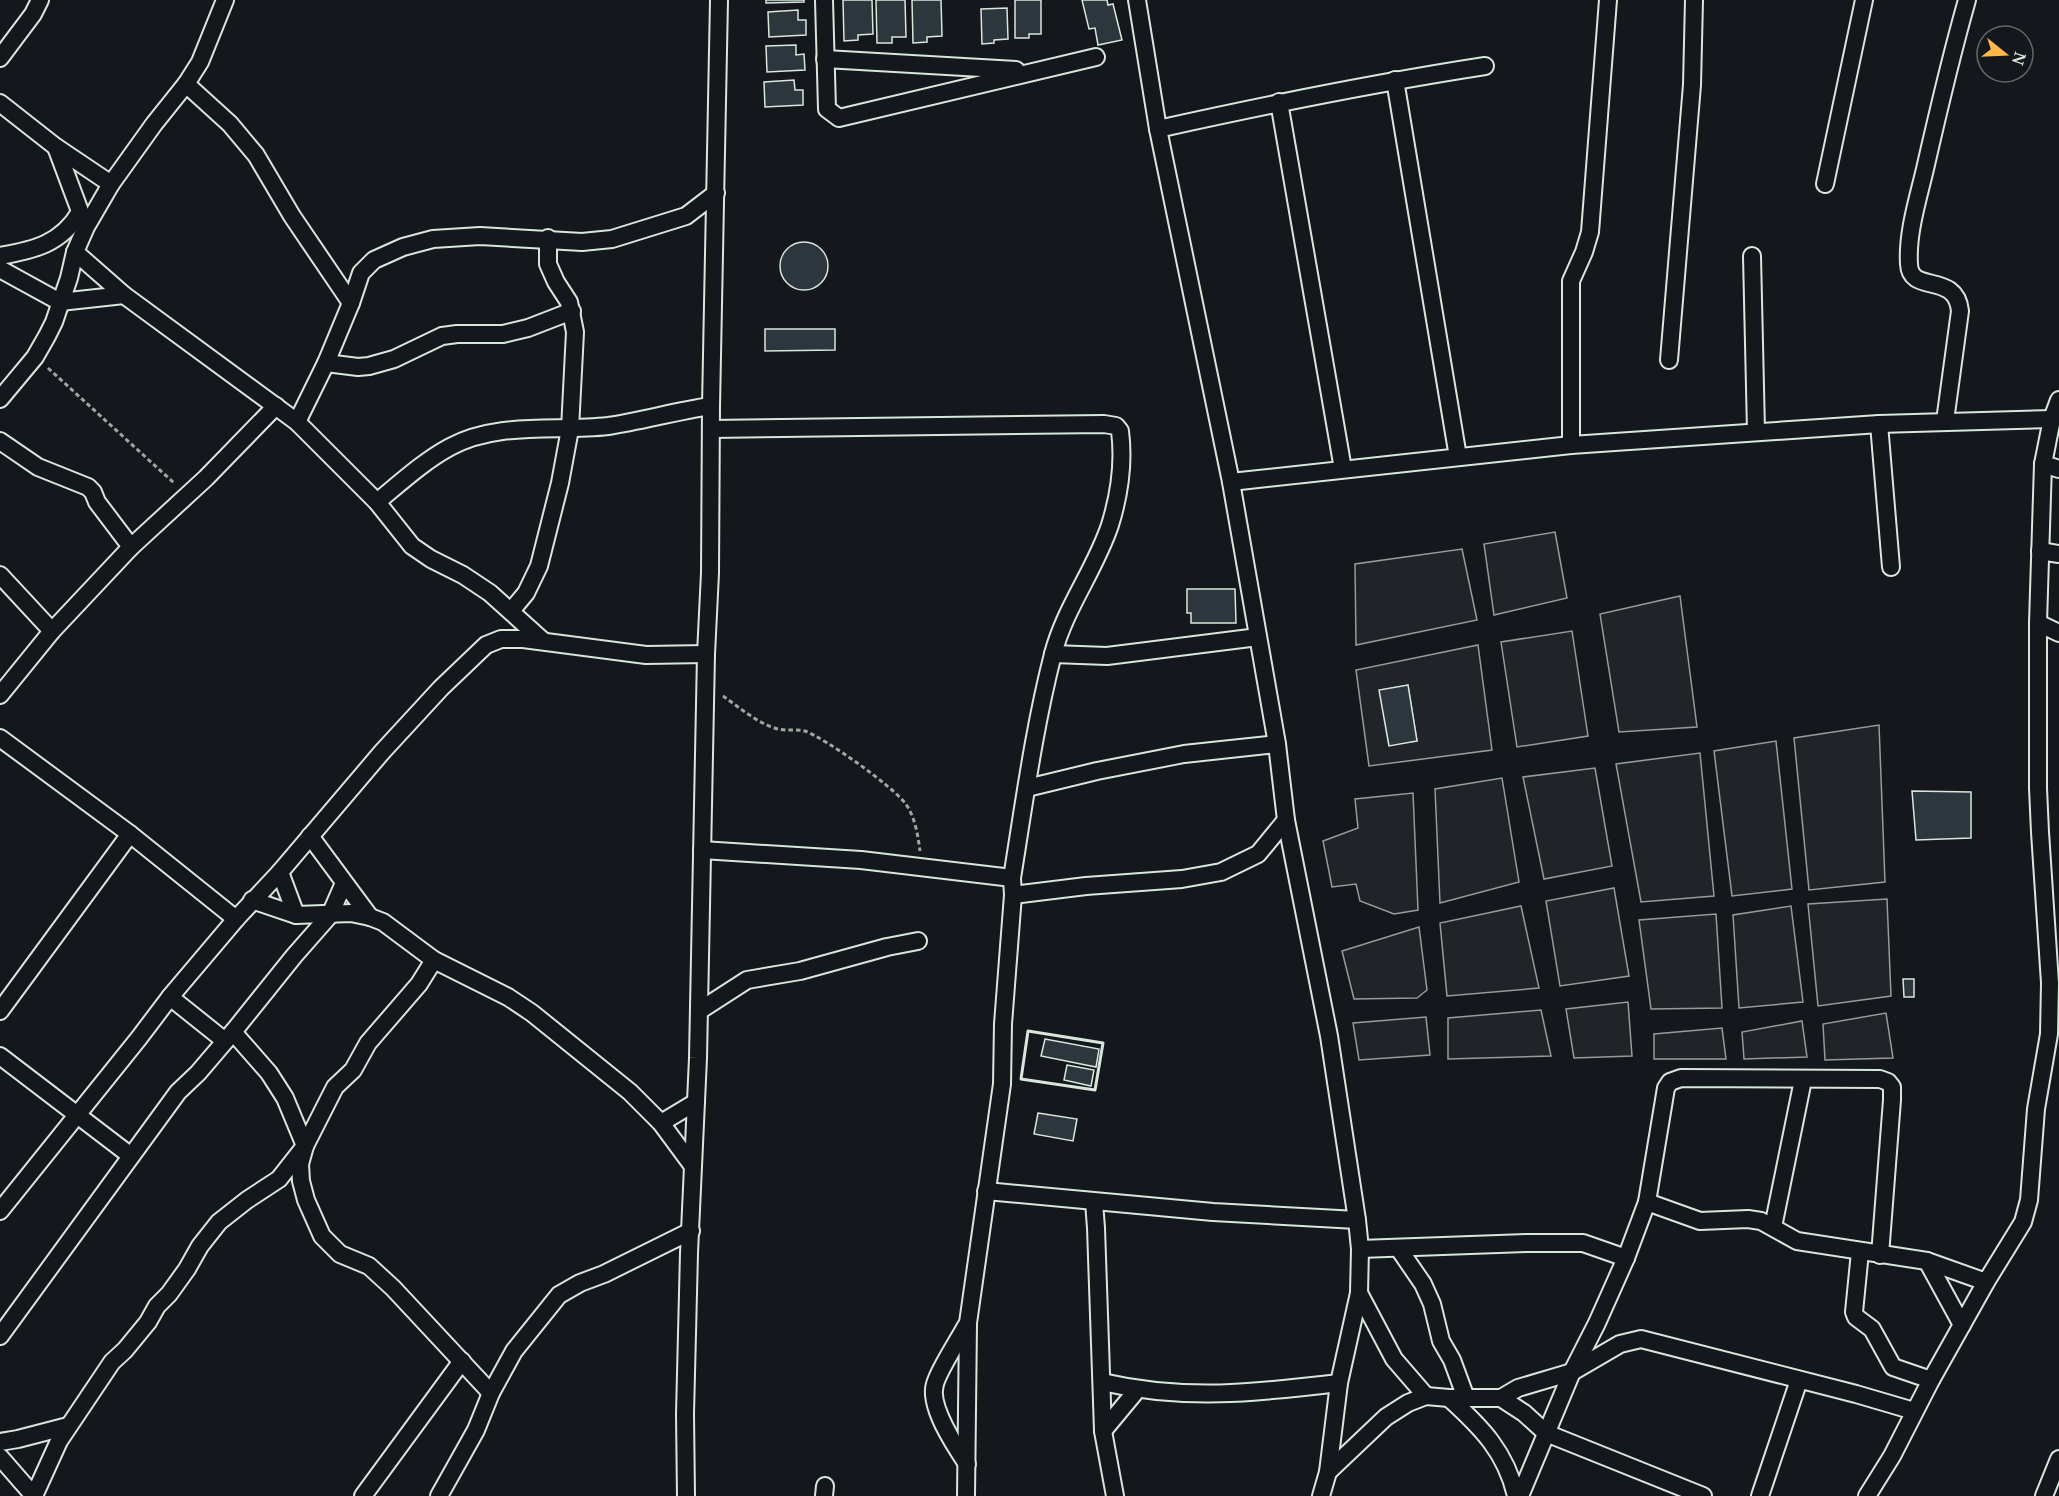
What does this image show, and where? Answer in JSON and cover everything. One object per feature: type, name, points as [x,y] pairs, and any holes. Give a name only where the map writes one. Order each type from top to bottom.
[{"type":"street","points":[[0,58],[33,14],[40,0]]},
{"type":"street","points":[[0,399],[36,357],[54,322],[69,278],[83,220],[186,84],[207,48],[225,0]]},
{"type":"street","points":[[686,1496],[685,1413],[699,1011],[705,684],[710,573],[719,0]]},
{"type":"street","points":[[824,0],[827,109],[839,118],[1096,57]]},
{"type":"street","points":[[1137,0],[1158,129],[1231,482],[1276,744],[1286,820],[1329,1036],[1358,1220],[1359,1293],[1339,1383],[1328,1472],[1321,1496]]},
{"type":"street","points":[[1571,445],[1571,281],[1590,232],[1608,0]]},
{"type":"street","points":[[1669,360],[1692,85],[1694,0]]},
{"type":"street","points":[[1825,184],[1864,0]]},
{"type":"street","points":[[1945,421],[1960,311],[1959,300],[1952,290],[1917,279],[1912,274],[1909,265],[1912,231],[1920,190],[1967,0]]},
{"type":"street","points":[[825,59],[1035,71]]},
{"type":"street","points":[[1158,129],[1279,102],[1485,66]]},
{"type":"street","points":[[1395,80],[1458,457]]},
{"type":"street","points":[[186,84],[230,124],[256,155],[291,216],[351,303]]},
{"type":"street","points":[[1279,102],[1343,469]]},
{"type":"street","points":[[0,103],[56,147],[111,184]]},
{"type":"street","points":[[56,147],[83,220]]},
{"type":"street","points":[[297,422],[326,363],[361,273],[374,260],[403,247],[433,239],[480,236],[548,238],[582,242],[612,239],[641,232],[686,216],[716,193]]},
{"type":"street","points":[[0,256],[30,250],[59,237],[71,226],[83,220]]},
{"type":"street","points":[[512,612],[534,579],[544,550],[570,429],[575,332],[569,302],[548,264],[548,238]]},
{"type":"street","points":[[75,252],[123,295],[297,422],[377,502],[412,546],[431,559],[462,574],[512,612],[542,640]]},
{"type":"street","points":[[1752,256],[1756,431]]},
{"type":"street","points":[[0,269],[60,302],[123,295]]},
{"type":"street","points":[[326,363],[369,366],[411,352],[442,336],[511,332],[572,311]]},
{"type":"street","points":[[1867,1496],[1892,1456],[1962,1324],[2023,1222],[2029,1200],[2036,1109],[2049,1035],[2055,977],[2040,832],[2038,623],[2040,552],[2051,467],[2052,419],[2059,400]]},
{"type":"street","points":[[0,695],[52,631],[131,547],[188,495],[276,406]]},
{"type":"street","points":[[377,502],[419,468],[450,447],[477,436],[526,429],[609,426],[674,411],[711,406]]},
{"type":"street","points":[[1231,482],[1571,445],[1879,424],[2052,419]]},
{"type":"street","points":[[711,429],[1104,424],[1116,426],[1120,431],[1119,487],[1109,527],[1068,611],[1053,654],[1039,717],[1012,887],[1003,1024],[1002,1084],[968,1323],[966,1496]]},
{"type":"street","points":[[1879,424],[1891,567]]},
{"type":"street","points":[[0,441],[38,467],[88,487],[131,547]]},
{"type":"street","points":[[2040,552],[2059,554]]},
{"type":"street","points":[[0,575],[52,631]]},
{"type":"street","points":[[2038,623],[2059,633]]},
{"type":"street","points":[[1053,654],[1107,656],[1258,637]]},
{"type":"street","points":[[3,1202],[252,900],[280,872],[382,752],[441,688],[486,645],[501,639],[542,640],[646,655],[706,654]]},
{"type":"street","points":[[0,738],[130,834],[236,919]]},
{"type":"street","points":[[1027,788],[1096,771],[1184,754],[1276,744]]},
{"type":"street","points":[[702,850],[849,859],[923,868],[1012,887],[1086,886],[1182,879],[1221,872],[1258,854],[1286,820]]},
{"type":"street","points":[[0,1011],[130,834]]},
{"type":"street","points":[[310,836],[370,916]]},
{"type":"street","points":[[280,872],[296,915]]},
{"type":"street","points":[[0,1336],[178,1092],[229,1037],[330,915],[344,883]]},
{"type":"street","points":[[252,900],[296,915],[351,913],[370,916],[383,922],[434,960],[532,1013],[630,1092],[661,1122],[692,1165]]},
{"type":"street","points":[[699,1011],[747,980],[800,971],[887,947],[918,941]]},
{"type":"street","points":[[0,1457],[34,1496],[59,1441],[112,1362],[148,1322],[157,1306],[188,1269],[200,1246],[219,1222],[279,1179],[304,1146],[335,1087],[353,1070],[368,1043],[419,984],[434,960]]},
{"type":"street","points":[[170,997],[229,1037],[269,1073],[285,1098],[304,1146],[300,1164],[301,1181],[306,1200],[322,1236],[340,1254],[369,1266],[393,1288],[491,1392]]},
{"type":"street","points":[[0,1056],[131,1156]]},
{"type":"street","points":[[1518,1496],[1572,1372],[1626,1258],[1647,1202],[1666,1088],[1670,1082],[1681,1078],[1880,1079],[1888,1082],[1892,1087],[1880,1255]]},
{"type":"street","points":[[1773,1227],[1803,1080]]},
{"type":"street","points":[[661,1122],[696,1102]]},
{"type":"street","points":[[986,1191],[1213,1212],[1358,1220]]},
{"type":"street","points":[[1094,1202],[1103,1431],[1114,1496]]},
{"type":"street","points":[[1647,1202],[1701,1221],[1748,1219],[1761,1221],[1797,1241],[1927,1261],[1986,1282]]},
{"type":"street","points":[[438,1496],[476,1430],[491,1392],[514,1351],[559,1295],[580,1282],[604,1274],[691,1231]]},
{"type":"street","points":[[1360,1249],[1583,1243],[1626,1258]]},
{"type":"street","points":[[1399,1249],[1423,1284],[1432,1304],[1441,1341],[1452,1360],[1466,1398]]},
{"type":"street","points":[[1860,1252],[1854,1312],[1856,1317],[1872,1329],[1893,1367],[1931,1380]]},
{"type":"street","points":[[1927,1261],[1962,1324]]},
{"type":"street","points":[[1359,1293],[1394,1359],[1426,1396]]},
{"type":"street","points":[[968,1323],[934,1385],[935,1402],[940,1416],[968,1465]]},
{"type":"street","points":[[1597,1323],[1620,1344]]},
{"type":"street","points":[[1328,1472],[1386,1417],[1408,1403],[1426,1396],[1502,1398],[1518,1388],[1572,1372],[1620,1344],[1641,1339],[1914,1411]]},
{"type":"street","points":[[363,1496],[462,1361]]},
{"type":"street","points":[[1760,1496],[1799,1380]]},
{"type":"street","points":[[1102,1382],[1137,1390],[1172,1394],[1218,1395],[1259,1393],[1339,1383]]},
{"type":"street","points":[[1103,1431],[1137,1390]]},
{"type":"street","points":[[1449,1398],[1473,1419],[1501,1455],[1518,1496]]},
{"type":"street","points":[[1502,1398],[1524,1413],[1546,1433],[1703,1496]]},
{"type":"street","points":[[0,1442],[69,1426]]},
{"type":"street","points":[[2044,1496],[2059,1459]]},
{"type":"path","points":[[36,357],[188,495]]},
{"type":"path","points":[[705,684],[756,718],[776,728],[803,730],[819,738],[895,792],[906,805],[917,832],[923,868]]},
{"type":"shaded area","points":[[1555,532],[1567,598],[1494,615],[1484,544]]},
{"type":"shaded area","points":[[1462,549],[1477,620],[1356,645],[1355,564]]},
{"type":"shaded area","points":[[1680,596],[1697,727],[1619,732],[1600,614]]},
{"type":"shaded area","points":[[1572,631],[1588,736],[1517,747],[1501,642]]},
{"type":"shaded area","points":[[1478,645],[1492,750],[1369,766],[1356,670]],"holes":[[[1408,685],[1417,741],[1389,745],[1380,690]]]},
{"type":"shaded area","points":[[1879,725],[1885,882],[1809,890],[1794,738]]},
{"type":"shaded area","points":[[1776,741],[1792,889],[1732,896],[1714,751]]},
{"type":"shaded area","points":[[1700,753],[1714,896],[1641,902],[1616,764]]},
{"type":"shaded area","points":[[1595,768],[1612,866],[1544,879],[1523,777]]},
{"type":"shaded area","points":[[1502,778],[1519,882],[1440,903],[1435,789]]},
{"type":"shaded area","points":[[1413,793],[1418,910],[1394,914],[1360,901],[1356,884],[1332,887],[1323,841],[1358,828],[1355,799]]},
{"type":"shaded area","points":[[1614,888],[1629,976],[1560,986],[1546,901]]},
{"type":"shaded area","points":[[1887,899],[1891,996],[1818,1006],[1808,904]]},
{"type":"shaded area","points":[[1521,906],[1539,988],[1447,996],[1440,923]]},
{"type":"shaded area","points":[[1791,906],[1803,1002],[1739,1008],[1733,915]]},
{"type":"shaded area","points":[[1716,914],[1722,1008],[1651,1009],[1639,920]]},
{"type":"shaded area","points":[[1419,927],[1427,990],[1417,998],[1354,999],[1342,951]]},
{"type":"shaded area","points":[[1628,1002],[1632,1056],[1574,1058],[1566,1009]]},
{"type":"shaded area","points":[[1541,1010],[1551,1056],[1448,1059],[1448,1018]]},
{"type":"shaded area","points":[[1886,1013],[1893,1058],[1825,1060],[1823,1024]]},
{"type":"shaded area","points":[[1426,1017],[1430,1055],[1359,1060],[1353,1023]]},
{"type":"shaded area","points":[[1802,1021],[1807,1057],[1744,1059],[1742,1032]]},
{"type":"shaded area","points":[[1722,1028],[1726,1059],[1654,1059],[1654,1034]]},
{"type":"building","points":[[766,0],[804,0],[804,2],[766,3]]},
{"type":"building","points":[[843,0],[872,0],[873,34],[858,35],[858,40],[844,41]]},
{"type":"building","points":[[876,0],[905,0],[906,37],[892,37],[892,43],[877,43]]},
{"type":"building","points":[[912,0],[941,0],[942,36],[927,37],[927,42],[913,43]]},
{"type":"building","points":[[1015,0],[1041,0],[1041,34],[1029,34],[1029,38],[1015,38]]},
{"type":"building","points":[[1082,0],[1107,0],[1108,5],[1113,4],[1122,40],[1098,45],[1095,28],[1089,29]]},
{"type":"building","points":[[1007,8],[1008,39],[982,44],[981,9]]},
{"type":"building","points":[[798,10],[798,20],[806,20],[806,35],[769,37],[768,12]]},
{"type":"building","points":[[796,45],[796,55],[804,54],[805,70],[767,72],[766,46]]},
{"type":"building","points":[[794,80],[795,90],[803,90],[803,105],[765,107],[764,82]]},
{"type":"building","points":[[799,242],[809,242],[821,249],[828,261],[828,271],[821,283],[809,290],[799,290],[784,279],[780,271],[780,261],[791,246]]},
{"type":"building","points":[[765,329],[835,329],[835,350],[765,351]]},
{"type":"building","points":[[1187,589],[1235,589],[1236,623],[1191,623],[1191,613],[1187,613]]},
{"type":"building","points":[[1408,685],[1417,741],[1389,746],[1379,690]]},
{"type":"building","points":[[1912,791],[1971,792],[1971,838],[1916,840]]},
{"type":"building","points":[[1903,979],[1914,979],[1914,997],[1904,997]]},
{"type":"building","points":[[1045,1039],[1099,1049],[1096,1067],[1041,1056]]},
{"type":"building","points":[[1067,1065],[1094,1070],[1091,1086],[1064,1080]]},
{"type":"building","points":[[1038,1113],[1077,1119],[1073,1141],[1034,1134]]},
{"type":"wall","points":[[1028,1031],[1103,1043],[1095,1090],[1021,1079],[1028,1031]]}]
